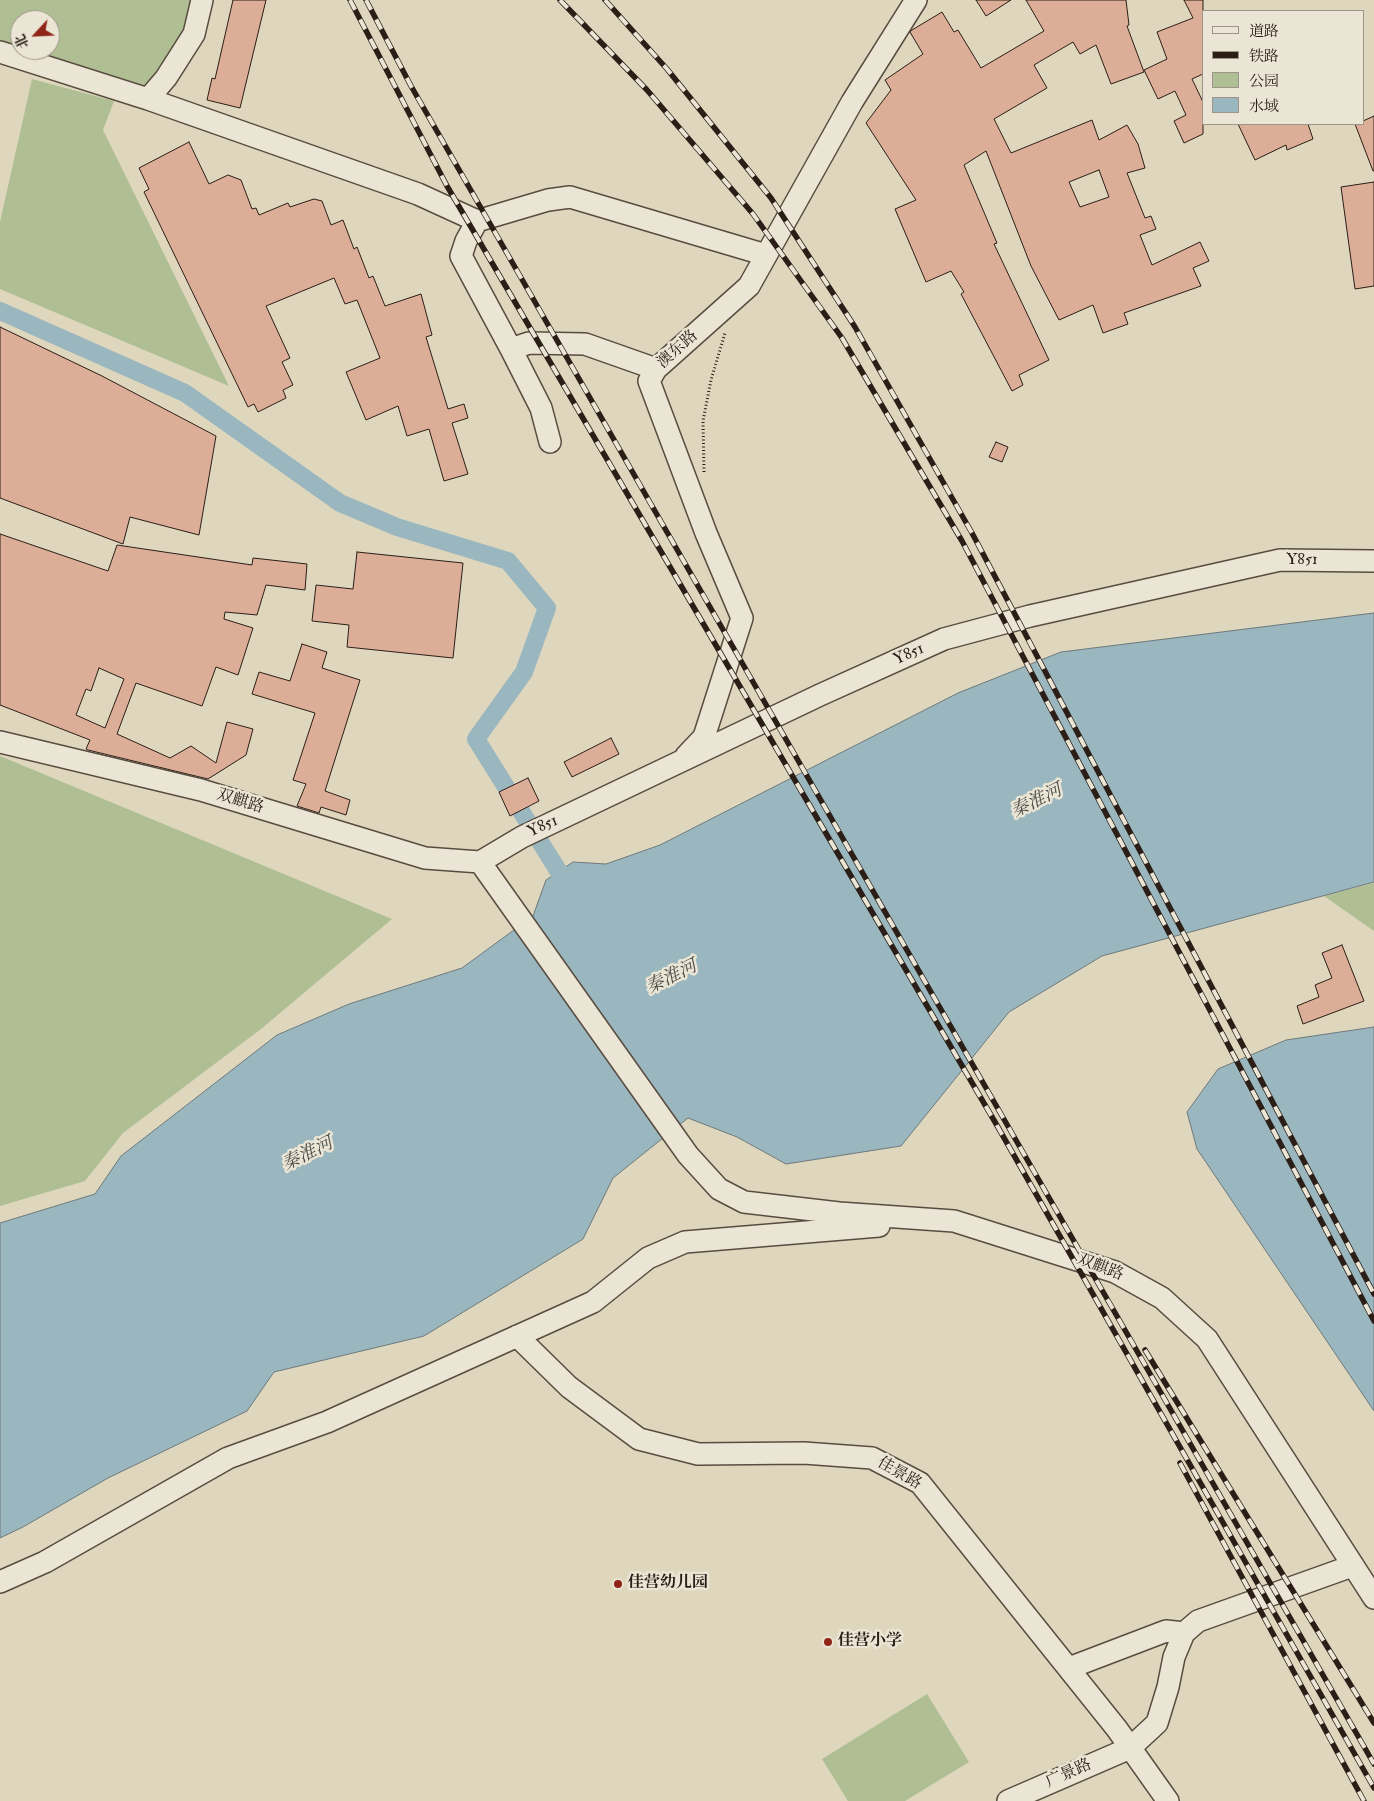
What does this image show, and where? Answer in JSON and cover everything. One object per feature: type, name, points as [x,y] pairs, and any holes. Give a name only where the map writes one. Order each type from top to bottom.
[{"type":"street","points":[[148,99],[166,78],[194,34],[202,0]]},
{"type":"street","name":"澳东路","points":[[681,762],[704,737],[742,618],[706,533],[649,381],[656,369],[749,286],[852,102],[916,0]]},
{"type":"street","points":[[0,52],[148,99],[418,194],[477,221],[548,200],[570,197],[766,255]]},
{"type":"street","points":[[477,221],[466,241],[461,256],[541,408],[550,442]]},
{"type":"street","points":[[511,349],[529,343],[585,344],[656,369]]},
{"type":"street","name":"Y851","points":[[480,862],[522,837],[820,695],[944,639],[1030,616],[1280,560],[1374,561]]},
{"type":"street","name":"双麒路","points":[[0,742],[201,790],[425,858],[480,862],[688,1155],[719,1189],[744,1202],[838,1213],[954,1221],[1115,1272],[1162,1298],[1207,1339],[1374,1598]]},
{"type":"street","points":[[0,1582],[45,1562],[228,1458],[327,1422],[593,1302],[648,1258],[685,1242],[954,1221]]},
{"type":"street","name":"佳景路","points":[[517,1336],[569,1387],[639,1439],[698,1454],[804,1453],[872,1458],[920,1483],[1069,1668],[1168,1801]]},
{"type":"street","points":[[1069,1668],[1166,1631],[1184,1633],[1198,1621],[1352,1566]]},
{"type":"street","name":"广景路","points":[[1008,1801],[1130,1748],[1157,1723],[1168,1687],[1174,1657],[1184,1633]]},
{"type":"path","points":[[704,477],[704,421],[711,380],[728,326]]},
{"type":"green space","points":[[0,0],[191,0],[184,31],[157,73],[144,85],[60,59],[60,10],[10,10],[10,43],[0,40]]},
{"type":"green space","points":[[32,79],[114,101],[103,130],[229,386],[0,289],[0,222]]},
{"type":"green space","points":[[0,756],[392,919],[261,1029],[123,1133],[85,1181],[0,1206]]},
{"type":"green space","points":[[1374,883],[1374,931],[1324,896]]},
{"type":"green space","points":[[927,1694],[969,1762],[905,1801],[848,1801],[822,1759]]},
{"type":"water","name":"秦淮河","points":[[1374,613],[1374,882],[1102,956],[1009,1012],[901,1146],[786,1164],[737,1137],[688,1118],[613,1178],[583,1239],[424,1336],[274,1372],[247,1411],[108,1478],[23,1527],[0,1538],[0,1223],[95,1194],[121,1156],[277,1035],[349,1004],[462,968],[533,916],[546,880],[573,862],[606,864],[660,845],[958,693],[1061,652]]},
{"type":"water","points":[[1374,1027],[1374,1411],[1197,1149],[1187,1112],[1218,1069],[1286,1040]]},
{"type":"building","points":[[233,0],[266,0],[240,108],[207,100],[212,78],[215,79]]},
{"type":"building","points":[[976,0],[1011,0],[986,16]]},
{"type":"building","points":[[1026,0],[1126,0],[1129,25],[1127,26],[1144,72],[1111,84],[1096,45],[1080,54],[1073,42],[1034,65],[1047,88],[994,119],[1011,153],[1092,120],[1099,140],[1127,125],[1138,144],[1145,168],[1127,173],[1145,218],[1151,216],[1156,229],[1140,235],[1152,265],[1200,242],[1209,261],[1193,268],[1201,286],[1124,313],[1128,324],[1103,333],[1093,305],[1059,320],[1031,266],[986,151],[964,165],[997,243],[994,244],[1049,360],[1019,375],[1023,385],[1012,391],[961,294],[964,292],[951,271],[926,282],[895,209],[916,200],[866,123],[891,90],[885,80],[923,54],[910,32],[942,12],[954,32],[958,30],[981,68],[1044,31]],"holes":[[[1099,170],[1109,197],[1080,207],[1069,182]]]},
{"type":"building","points":[[1184,0],[1203,0],[1202,74],[1192,79],[1202,100],[1203,134],[1184,143],[1174,121],[1186,115],[1175,91],[1158,99],[1144,70],[1167,59],[1157,32],[1193,18]]},
{"type":"building","points":[[1374,116],[1374,171],[1355,125],[1364,125],[1364,121]]},
{"type":"building","points":[[1238,125],[1308,125],[1313,139],[1287,150],[1286,145],[1255,160]]},
{"type":"building","points":[[189,142],[209,184],[228,175],[241,180],[252,209],[256,208],[259,215],[288,203],[290,207],[314,199],[322,201],[331,225],[343,220],[354,249],[357,247],[369,278],[373,276],[385,306],[421,294],[432,335],[426,337],[448,409],[464,404],[468,418],[452,423],[468,474],[444,481],[429,429],[407,436],[398,406],[366,420],[346,372],[380,358],[357,300],[345,304],[334,278],[266,306],[290,358],[282,362],[293,385],[283,390],[286,398],[258,412],[254,404],[248,407],[144,192],[149,189],[139,168]]},
{"type":"building","points":[[1374,182],[1374,286],[1355,289],[1341,187]]},
{"type":"building","points":[[0,327],[102,376],[216,436],[199,535],[130,517],[123,544],[0,498]]},
{"type":"building","points":[[996,442],[1008,447],[1002,462],[989,457]]},
{"type":"building","points":[[0,534],[108,571],[117,545],[252,565],[253,558],[307,564],[305,590],[266,585],[257,615],[225,612],[224,619],[253,628],[238,675],[216,667],[202,706],[136,683],[117,734],[170,758],[191,746],[216,763],[227,722],[253,729],[246,755],[208,779],[88,750],[86,749],[90,740],[0,705]],"holes":[[[99,668],[124,679],[105,728],[76,715],[86,689],[91,691]]]},
{"type":"building","points":[[357,552],[463,563],[453,658],[347,647],[349,625],[312,621],[316,585],[353,589]]},
{"type":"building","points":[[302,644],[327,652],[322,668],[360,680],[325,791],[350,800],[346,815],[321,807],[319,813],[297,806],[306,784],[293,780],[315,713],[252,694],[259,672],[290,681]]},
{"type":"building","points":[[611,738],[619,754],[572,777],[564,762]]},
{"type":"building","points":[[528,778],[539,801],[510,816],[499,792]]},
{"type":"building","points":[[1342,945],[1364,1001],[1303,1024],[1297,1006],[1319,997],[1315,985],[1332,978],[1322,953]]},
{"type":"waterway","points":[[0,311],[185,393],[340,503],[397,527],[508,561],[547,608],[524,672],[476,739],[559,872]]},
{"type":"railway","points":[[350,0],[447,186],[995,1122],[1374,1788]]},
{"type":"railway","points":[[366,0],[411,86],[1374,1764]]},
{"type":"railway","points":[[560,0],[647,90],[753,214],[842,338],[962,541],[1374,1321]]},
{"type":"railway","points":[[605,0],[667,69],[771,198],[855,327],[972,533],[1374,1294]]},
{"type":"railway","points":[[1145,1350],[1374,1723]]},
{"type":"railway","points":[[1180,1463],[1364,1801]]},
{"type":"place","name":"佳营幼儿园","points":[[618,1584]]},
{"type":"place","name":"佳营小学","points":[[828,1642]]}]
